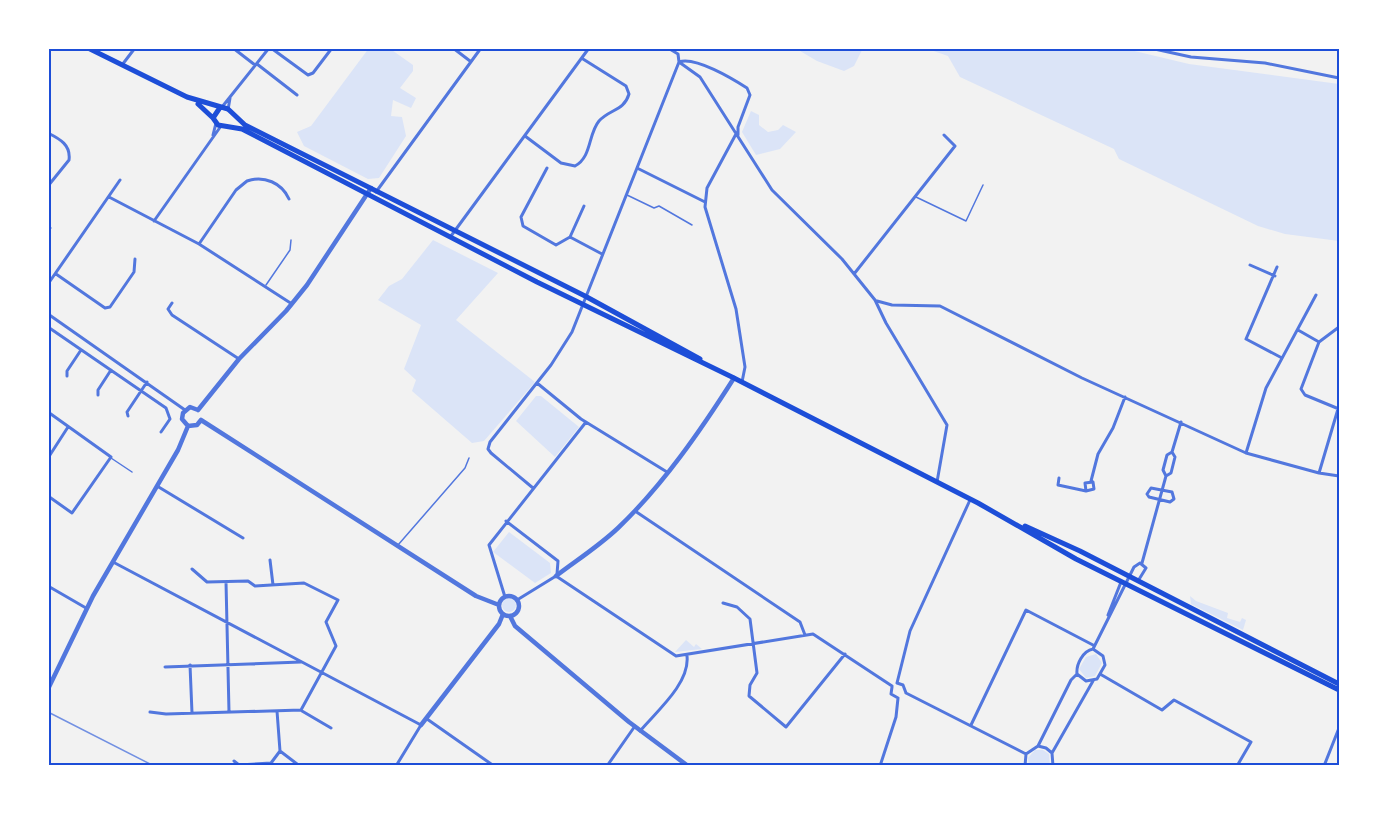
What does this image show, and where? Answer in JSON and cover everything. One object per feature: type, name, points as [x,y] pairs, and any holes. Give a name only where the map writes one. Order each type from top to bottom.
[{"type":"main road","points":[[88,48],[187,97],[225,109],[245,125],[372,193]]},
{"type":"main road","points":[[187,97],[219,123],[242,129],[372,193],[582,304],[742,382],[970,500],[1130,577],[1339,684]]},
{"type":"main road","points":[[219,123],[231,121],[225,109]]},
{"type":"main road","points":[[219,123],[225,109]]},
{"type":"main road","points":[[453,234],[585,296],[725,374]]},
{"type":"main road","points":[[1002,516],[1076,559],[1339,690]]},
{"type":"main road","points":[[1269,656],[1272,650]]},
{"type":"street","points":[[123,65],[135,48]]},
{"type":"street","points":[[233,48],[297,95]]},
{"type":"street","points":[[225,109],[230,98],[270,48],[308,75],[313,73],[332,48]]},
{"type":"street","points":[[453,48],[470,62]]},
{"type":"street","points":[[198,410],[239,359],[292,304],[481,48]]},
{"type":"street","points":[[453,234],[589,48]]},
{"type":"street","points":[[533,488],[488,449],[490,442],[537,383],[572,332],[680,62],[678,54],[668,48]]},
{"type":"street","points":[[1150,48],[1191,57],[1265,63],[1339,78]]},
{"type":"street","points":[[525,135],[561,163],[575,166],[584,161],[599,122],[625,105],[629,94],[626,86],[583,59]]},
{"type":"street","points":[[680,62],[685,60],[699,63],[747,88],[750,95],[737,136],[707,188],[705,202],[736,309],[746,367],[742,382]]},
{"type":"street","points":[[680,62],[700,77],[772,190],[854,274],[875,300],[886,323],[947,425],[937,482]]},
{"type":"street","points":[[729,122],[735,123],[741,118]]},
{"type":"street","points":[[154,221],[219,123]]},
{"type":"street","points":[[48,133],[63,142],[70,155],[69,160],[48,186]]},
{"type":"street","points":[[854,274],[955,146],[944,135]]},
{"type":"street","points":[[637,167],[705,202]]},
{"type":"street","points":[[547,168],[521,216],[523,226],[556,245],[570,237],[584,206]]},
{"type":"street","points":[[48,284],[120,180]]},
{"type":"street","points":[[199,244],[236,190],[247,181],[276,182],[286,191],[289,199]]},
{"type":"street","points":[[109,197],[199,244],[266,285],[292,304]]},
{"type":"street","points":[[570,237],[602,254]]},
{"type":"street","points":[[56,273],[105,308],[110,307],[134,272],[135,258]]},
{"type":"street","points":[[1250,265],[1275,276]]},
{"type":"street","points":[[1277,267],[1246,339],[1282,358]]},
{"type":"street","points":[[1246,453],[1266,388],[1316,295]]},
{"type":"street","points":[[875,300],[892,305],[940,306],[1038,357],[1246,453],[1339,476]]},
{"type":"street","points":[[172,303],[168,309],[172,315],[239,359]]},
{"type":"street","points":[[48,314],[185,410]]},
{"type":"street","points":[[1320,473],[1339,409],[1305,395],[1301,389],[1319,342],[1339,327]]},
{"type":"street","points":[[49,330],[166,408],[170,419],[160,432]]},
{"type":"street","points":[[1298,330],[1319,342]]},
{"type":"street","points":[[67,375],[67,371],[81,350]]},
{"type":"street","points":[[98,395],[98,390],[111,370]]},
{"type":"street","points":[[505,597],[517,600],[556,576],[594,549],[635,511],[667,472],[734,378]]},
{"type":"street","points":[[128,416],[127,412],[147,382]]},
{"type":"street","points":[[537,383],[586,422],[667,472]]},
{"type":"street","points":[[1091,481],[1098,454],[1113,428],[1125,397]]},
{"type":"street","points":[[188,426],[182,419],[185,410],[190,407],[198,410]]},
{"type":"street","points":[[198,410],[201,420],[476,596],[499,605],[503,614]]},
{"type":"street","points":[[48,412],[111,457],[72,513],[48,496]]},
{"type":"street","points":[[188,426],[197,425],[201,420]]},
{"type":"street","points":[[505,597],[489,549],[491,542],[586,422]]},
{"type":"street","points":[[1166,476],[1163,470],[1167,455],[1172,452],[1181,422]]},
{"type":"street","points":[[48,458],[69,426]]},
{"type":"street","points":[[48,689],[86,608],[157,486],[188,426]]},
{"type":"street","points":[[1138,581],[1145,571],[1142,563],[1166,476],[1171,473],[1175,457],[1172,452]]},
{"type":"street","points":[[1059,478],[1058,485],[1086,491],[1094,489],[1095,485],[1091,481]]},
{"type":"street","points":[[1086,491],[1085,483],[1091,481]]},
{"type":"street","points":[[157,486],[243,538]]},
{"type":"street","points":[[1151,488],[1172,492],[1174,499],[1170,502],[1160,500],[1147,494],[1151,488]]},
{"type":"street","points":[[892,686],[897,683],[910,631],[970,500]]},
{"type":"street","points":[[635,511],[800,622],[806,635]]},
{"type":"street","points":[[506,521],[558,561],[556,576]]},
{"type":"street","points":[[270,560],[273,585]]},
{"type":"street","points":[[112,562],[421,725]]},
{"type":"street","points":[[1093,681],[1082,680],[1077,674],[1077,668],[1084,654],[1094,647],[1124,583],[1136,565],[1142,563]]},
{"type":"street","points":[[192,569],[207,582],[248,581],[255,586],[304,583],[338,600],[326,622],[336,646],[301,710]]},
{"type":"street","points":[[556,576],[668,653],[687,656],[806,635],[818,636],[892,686]]},
{"type":"street","points":[[226,582],[229,712]]},
{"type":"street","points":[[1108,616],[1124,583]]},
{"type":"street","points":[[48,586],[86,608]]},
{"type":"street","points":[[499,605],[505,597]]},
{"type":"street","points":[[510,616],[518,610],[517,600]]},
{"type":"street","points":[[723,603],[746,613],[750,619],[757,673],[750,685],[749,696],[786,727],[845,654]]},
{"type":"street","points":[[971,725],[1026,610],[1094,647],[1105,661],[1100,674],[1093,681],[1052,753],[1053,766]]},
{"type":"street","points":[[503,614],[510,616],[515,626],[640,731],[688,766]]},
{"type":"street","points":[[396,766],[421,725],[498,624],[503,614]]},
{"type":"street","points":[[640,731],[682,679],[687,668],[687,656]]},
{"type":"street","points":[[165,667],[303,662]]},
{"type":"street","points":[[190,665],[192,713]]},
{"type":"street","points":[[1026,754],[1038,746],[1071,680],[1077,674]]},
{"type":"street","points":[[1100,674],[1162,710],[1174,700],[1251,742],[1237,766]]},
{"type":"street","points":[[897,683],[903,685],[906,693],[1026,754]]},
{"type":"street","points":[[892,686],[891,694],[898,698]]},
{"type":"street","points":[[898,698],[906,693]]},
{"type":"street","points":[[880,766],[896,717],[898,698]]},
{"type":"street","points":[[150,712],[301,710],[331,728]]},
{"type":"street","points":[[271,763],[280,751],[277,711]]},
{"type":"street","points":[[426,719],[494,766]]},
{"type":"street","points":[[607,766],[635,726]]},
{"type":"street","points":[[1324,766],[1339,728]]},
{"type":"street","points":[[1038,746],[1052,753]]},
{"type":"street","points":[[280,751],[297,764],[296,766]]},
{"type":"street","points":[[1025,766],[1026,754]]},
{"type":"street","points":[[234,761],[239,765],[271,763],[275,766]]},
{"type":"lane","points":[[915,197],[966,221],[983,185]]},
{"type":"lane","points":[[626,195],[631,195],[654,208],[658,206],[692,225]]},
{"type":"lane","points":[[266,285],[290,250],[291,240]]},
{"type":"lane","points":[[111,457],[132,472]]},
{"type":"lane","points":[[397,545],[465,468],[469,458]]},
{"type":"shaded area","points":[[369,48],[389,48],[413,65],[413,71],[400,88],[416,98],[411,108],[393,100],[391,116],[402,117],[406,136],[379,178],[368,179],[304,146],[297,132],[311,126]]},
{"type":"shaded area","points":[[795,48],[863,48],[854,66],[844,71],[817,61]]},
{"type":"shaded area","points":[[925,48],[1122,48],[1189,64],[1339,84],[1339,241],[1285,234],[1258,226],[1119,159],[1114,149],[960,77],[948,56]]},
{"type":"shaded area","points":[[751,111],[759,115],[759,125],[768,132],[778,130],[783,125],[796,132],[780,149],[756,155],[742,132]]},
{"type":"shaded area","points":[[433,240],[498,273],[456,320],[535,382],[484,441],[472,443],[412,391],[416,380],[404,369],[421,325],[378,300],[389,286],[402,279]]},
{"type":"shaded area","points":[[536,396],[541,396],[579,427],[555,457],[516,421]]},
{"type":"shaded area","points":[[509,532],[550,563],[551,573],[535,583],[493,552]]},
{"type":"shaded area","points":[[1190,596],[1196,601],[1228,613],[1227,618],[1240,622],[1242,618],[1246,620],[1243,630],[1191,604]]},
{"type":"shaded area","points":[[506,598],[512,598],[516,605],[512,612],[506,612],[502,608],[502,602]]},
{"type":"shaded area","points":[[686,640],[694,647],[696,644],[702,649],[675,652]]},
{"type":"shaded area","points":[[1096,654],[1102,663],[1095,676],[1086,678],[1079,669],[1086,657]]},
{"type":"shaded area","points":[[1035,750],[1043,750],[1049,754],[1050,766],[1029,766],[1028,758]]},
{"type":"railway","points":[[48,712],[154,766]]}]
